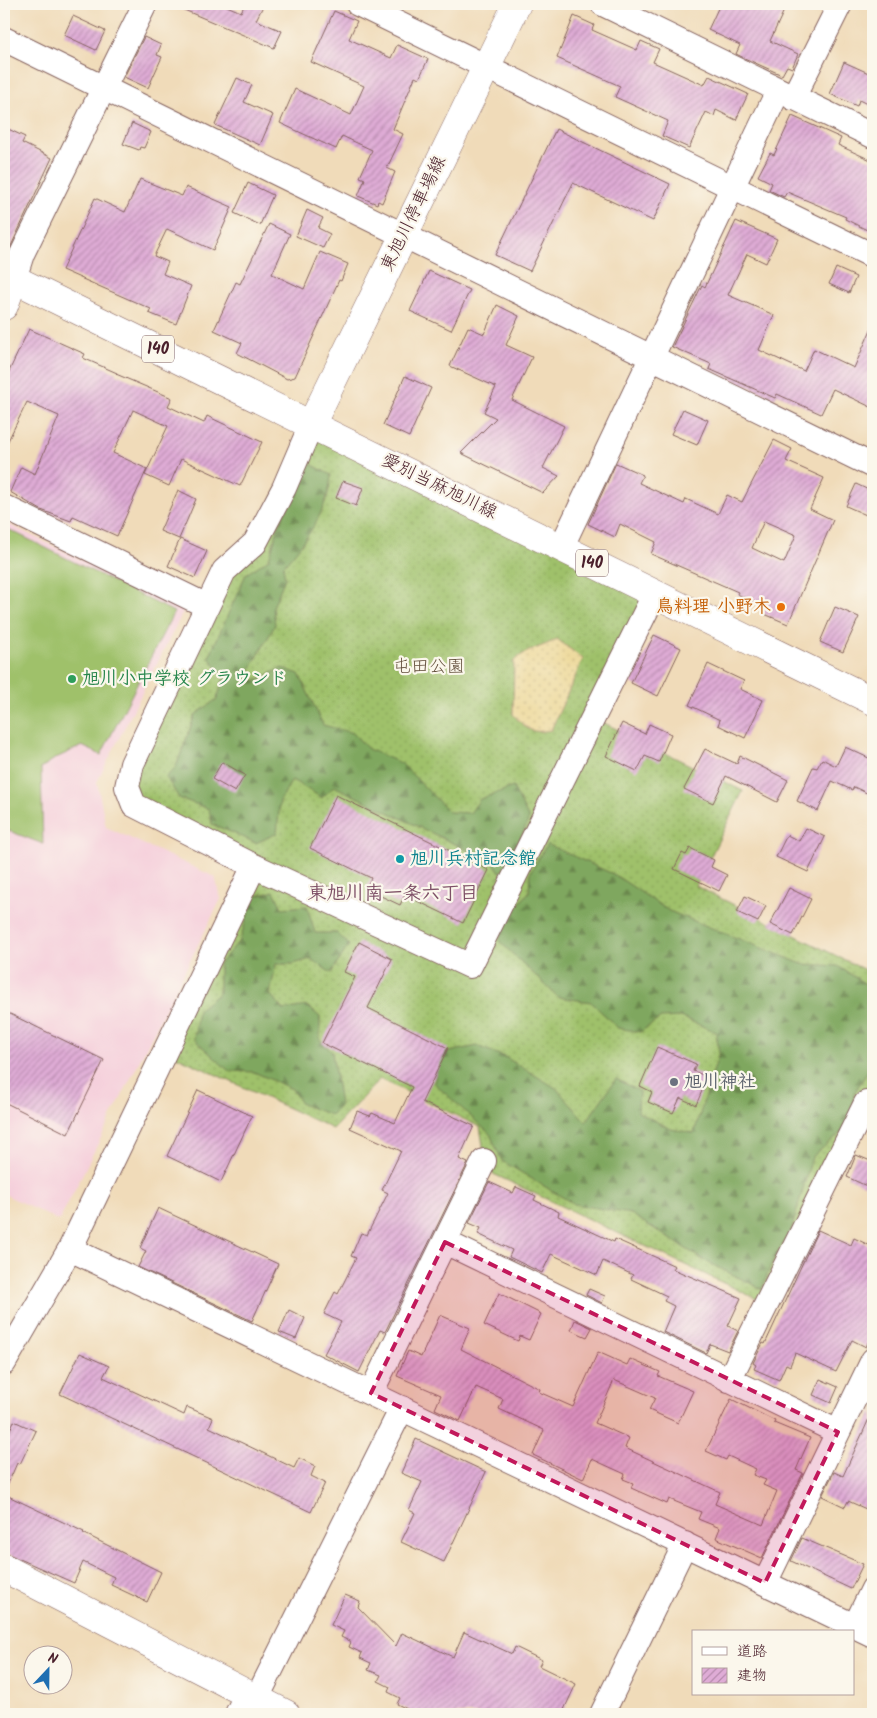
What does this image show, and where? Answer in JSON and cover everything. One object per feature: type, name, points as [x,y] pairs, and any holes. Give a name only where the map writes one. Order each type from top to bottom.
[{"type":"main road","name":"東旭川停車場線","points":[[311,425],[517,4]]},
{"type":"main road","points":[[4,306],[9,277]]},
{"type":"main road","name":"愛別当麻旭川線","points":[[9,277],[873,701]]},
{"type":"main road","points":[[4,1568],[246,1703],[286,1714]]},
{"type":"street","points":[[9,277],[145,4]]},
{"type":"street","points":[[358,4],[873,256]]},
{"type":"street","points":[[603,4],[873,136]]},
{"type":"street","points":[[561,548],[733,187],[840,4]]},
{"type":"street","points":[[4,40],[404,234],[873,466]]},
{"type":"street","points":[[311,425],[284,488],[255,543],[224,571],[132,764],[127,787],[134,805],[254,866],[470,966],[655,593]]},
{"type":"street","points":[[4,506],[207,606]]},
{"type":"street","points":[[4,1363],[70,1249],[254,866]]},
{"type":"street","points":[[729,1380],[866,1103]]},
{"type":"street","points":[[371,1393],[484,1161]]},
{"type":"street","points":[[445,1242],[838,1432]]},
{"type":"street","points":[[70,1249],[864,1631],[873,1589]]},
{"type":"street","points":[[765,1583],[873,1360]]},
{"type":"street","points":[[246,1703],[402,1408]]},
{"type":"street","points":[[602,1714],[685,1544]]},
{"type":"highlighted area","points":[[445,1242],[838,1432],[765,1583],[371,1393]]},
{"type":"shaded area","points":[[4,522],[184,610],[97,782],[106,827],[215,877],[221,899],[59,1221],[4,1194]]},
{"type":"green space","name":"屯田公園","points":[[311,425],[655,593],[594,718],[743,791],[696,886],[873,974],[873,1080],[759,1300],[487,1171],[480,1127],[380,1079],[333,1129],[167,1052],[254,867],[134,805],[132,764]]},
{"type":"green space","points":[[307,462],[331,475],[326,501],[321,513],[300,547],[283,566],[285,578],[273,607],[275,625],[251,668],[254,681],[282,668],[299,674],[323,725],[353,733],[368,749],[401,763],[449,812],[470,813],[480,799],[513,787],[529,819],[508,866],[500,872],[494,863],[334,786],[322,798],[292,780],[280,801],[277,833],[256,843],[212,824],[209,809],[179,798],[166,777],[176,767],[195,715],[217,699],[224,677],[209,657],[246,574],[269,559],[278,528]]},
{"type":"green space","name":"旭川小中学校 グラウンド","points":[[4,527],[174,612],[101,755],[82,746],[56,758],[41,768],[43,844],[4,829]]},
{"type":"green space","points":[[547,844],[615,875],[669,911],[802,964],[838,966],[873,989],[873,1063],[854,1093],[853,1108],[844,1130],[812,1157],[791,1231],[772,1262],[762,1289],[705,1261],[631,1214],[574,1204],[502,1161],[490,1134],[434,1083],[440,1054],[477,1046],[505,1057],[556,1088],[586,1122],[616,1079],[639,1091],[638,1112],[671,1129],[694,1133],[719,1053],[716,1032],[681,1017],[661,1018],[640,1032],[618,1028],[591,1002],[558,997],[499,941],[506,919],[529,892],[530,873]]},
{"type":"green space","points":[[274,891],[282,908],[307,906],[315,933],[337,933],[349,945],[331,973],[311,959],[293,964],[276,964],[270,994],[283,1010],[307,1006],[320,1017],[320,1040],[332,1052],[340,1105],[331,1115],[301,1104],[292,1089],[254,1072],[229,1071],[194,1039],[198,1010],[219,993],[219,964],[240,940],[253,897]]},
{"type":"sand","points":[[557,639],[583,659],[551,730],[533,731],[525,727],[513,714],[514,661],[524,654]]},
{"type":"building","points":[[170,4],[222,4],[241,12],[245,4],[264,4],[256,20],[282,31],[274,48]]},
{"type":"building","points":[[720,4],[787,4],[770,41],[798,54],[792,68],[787,66],[782,75],[742,57],[736,54],[740,45],[708,30]]},
{"type":"building","points":[[334,11],[357,21],[349,39],[391,58],[397,45],[428,59],[419,79],[415,77],[393,129],[403,134],[387,168],[395,172],[382,203],[378,201],[377,204],[358,196],[365,179],[360,177],[372,150],[342,136],[336,149],[280,123],[295,89],[351,115],[364,86],[311,62]]},
{"type":"building","points":[[73,16],[105,31],[96,50],[64,35]]},
{"type":"building","points":[[574,16],[594,25],[592,30],[637,50],[641,41],[659,49],[653,62],[704,85],[709,76],[748,94],[736,120],[716,110],[714,116],[706,112],[689,148],[662,136],[668,121],[615,97],[620,86],[557,58]]},
{"type":"building","points":[[144,37],[161,45],[157,55],[162,57],[148,88],[124,77]]},
{"type":"building","points":[[844,62],[873,75],[873,107],[859,100],[857,106],[830,94]]},
{"type":"building","points":[[237,78],[252,85],[244,102],[273,115],[260,145],[215,125]]},
{"type":"building","points":[[792,116],[841,138],[838,145],[873,161],[873,233],[845,219],[846,217],[787,192],[784,197],[769,190],[772,183],[758,176],[770,153],[774,155]]},
{"type":"building","points":[[132,123],[151,132],[144,148],[140,147],[139,150],[123,144]]},
{"type":"building","points":[[4,127],[25,137],[22,143],[52,158],[5,259]]},
{"type":"building","points":[[556,129],[670,184],[653,221],[573,183],[530,271],[495,255]]},
{"type":"building","points":[[140,179],[182,196],[186,187],[232,207],[213,250],[167,229],[154,256],[168,262],[163,274],[191,286],[176,324],[149,313],[151,309],[62,270],[95,198],[125,212]]},
{"type":"building","points":[[248,183],[273,195],[260,225],[234,213]]},
{"type":"building","points":[[307,210],[323,218],[318,228],[330,234],[323,248],[296,236]]},
{"type":"building","points":[[736,221],[777,239],[766,263],[747,254],[728,295],[774,315],[759,350],[804,371],[814,349],[854,368],[873,325],[873,408],[833,389],[821,414],[777,394],[775,398],[709,369],[711,364],[672,347],[702,285],[705,287]]},
{"type":"building","points":[[269,224],[290,234],[272,274],[304,289],[320,252],[348,264],[295,377],[287,379],[237,353],[242,343],[214,330],[236,282],[240,284]]},
{"type":"building","points":[[836,268],[856,277],[849,293],[829,284]]},
{"type":"building","points":[[429,271],[470,290],[451,330],[410,311]]},
{"type":"building","points":[[497,305],[519,316],[506,345],[532,357],[512,400],[564,426],[543,468],[559,476],[543,493],[461,453],[496,418],[484,412],[496,387],[450,366],[468,327],[484,334]]},
{"type":"building","points":[[29,329],[85,354],[83,358],[116,374],[172,398],[168,406],[204,423],[207,416],[262,442],[240,486],[181,459],[169,486],[145,475],[168,426],[133,410],[113,453],[147,469],[117,536],[73,516],[71,521],[41,510],[10,492],[21,467],[35,474],[59,416],[27,402],[4,449],[4,382]]},
{"type":"building","points":[[405,376],[431,388],[409,437],[383,425]]},
{"type":"building","points":[[683,409],[708,420],[697,445],[671,434]]},
{"type":"building","points":[[774,440],[792,449],[786,461],[824,478],[810,509],[833,520],[788,624],[762,613],[765,607],[737,594],[738,592],[651,554],[656,542],[620,524],[615,537],[588,524],[616,463],[643,475],[639,483],[684,504],[686,499],[718,514],[727,495],[742,502]],"holes":[[[764,521],[796,535],[784,563],[752,548]]]},
{"type":"building","points":[[343,481],[363,488],[356,506],[336,498]]},
{"type":"building","points":[[856,484],[873,492],[873,518],[846,506]]},
{"type":"building","points":[[178,490],[196,499],[179,539],[160,531]]},
{"type":"building","points":[[180,539],[207,551],[195,578],[168,566]]},
{"type":"building","points":[[835,607],[859,617],[843,652],[820,642]]},
{"type":"building","points":[[654,635],[681,648],[658,696],[631,683]]},
{"type":"building","points":[[708,664],[744,681],[740,689],[763,700],[745,738],[718,725],[720,720],[689,705]]},
{"type":"building","points":[[622,723],[645,734],[649,724],[671,734],[659,762],[645,756],[637,771],[606,756]]},
{"type":"building","points":[[845,747],[873,760],[873,796],[854,787],[852,790],[832,781],[818,811],[797,801],[813,767],[817,768],[822,759],[836,766]]},
{"type":"building","points":[[705,749],[737,764],[740,756],[788,780],[777,802],[726,776],[713,803],[684,789]]},
{"type":"building","points":[[222,762],[245,775],[235,792],[212,779]]},
{"type":"building","name":"旭川兵村記念館","points":[[336,795],[489,870],[463,923],[405,895],[400,905],[366,889],[371,878],[310,848]]},
{"type":"building","points":[[806,828],[825,837],[808,872],[776,857],[787,835],[799,841]]},
{"type":"building","points":[[690,848],[714,860],[711,867],[727,875],[719,891],[674,869],[682,853],[686,855]]},
{"type":"building","points":[[789,888],[811,899],[793,935],[770,924]]},
{"type":"building","points":[[745,896],[766,906],[758,922],[737,912]]},
{"type":"building","points":[[359,942],[392,959],[368,1008],[448,1048],[422,1102],[474,1126],[459,1159],[468,1163],[385,1332],[380,1330],[359,1372],[324,1354],[341,1322],[324,1314],[335,1292],[338,1294],[356,1258],[351,1256],[361,1233],[367,1235],[388,1193],[382,1190],[401,1151],[350,1128],[357,1111],[370,1116],[372,1113],[395,1123],[412,1087],[322,1043],[355,977],[344,972]]},
{"type":"building","points":[[4,1011],[104,1060],[68,1134],[4,1102]]},
{"type":"building","name":"旭川神社","points":[[657,1047],[696,1064],[693,1071],[708,1077],[696,1105],[680,1098],[673,1113],[648,1102],[652,1092],[640,1086]]},
{"type":"building","points":[[198,1090],[252,1116],[221,1182],[167,1156]]},
{"type":"building","points":[[856,1155],[873,1162],[873,1189],[847,1177]]},
{"type":"building","points":[[489,1182],[513,1193],[516,1187],[536,1196],[534,1200],[559,1212],[558,1216],[614,1242],[615,1239],[675,1266],[673,1269],[741,1298],[728,1326],[738,1331],[728,1351],[710,1344],[706,1353],[663,1332],[674,1306],[664,1301],[667,1296],[631,1279],[633,1275],[603,1261],[597,1275],[551,1254],[542,1273],[509,1257],[512,1250],[478,1234],[481,1228],[469,1223]]},
{"type":"building","points":[[158,1208],[278,1264],[252,1321],[138,1267],[146,1251],[140,1248]]},
{"type":"building","points":[[818,1230],[851,1245],[854,1238],[873,1247],[873,1332],[866,1347],[852,1340],[836,1372],[795,1353],[790,1366],[786,1364],[779,1380],[754,1369],[756,1365],[753,1363],[763,1343],[765,1344]]},
{"type":"building","points":[[589,1289],[605,1296],[602,1303],[586,1295]]},
{"type":"building","points":[[499,1293],[541,1314],[529,1340],[520,1336],[518,1341],[484,1325]]},
{"type":"building","points":[[289,1310],[305,1318],[296,1339],[279,1332]]},
{"type":"building","points":[[440,1315],[470,1328],[461,1349],[540,1389],[539,1392],[573,1407],[598,1352],[627,1365],[630,1359],[660,1372],[658,1376],[693,1391],[678,1423],[649,1410],[655,1398],[614,1380],[595,1423],[629,1438],[625,1448],[720,1492],[715,1504],[763,1525],[777,1491],[763,1485],[766,1480],[753,1475],[756,1469],[728,1456],[726,1460],[706,1451],[731,1399],[775,1421],[774,1423],[810,1438],[796,1470],[803,1473],[762,1558],[716,1538],[720,1528],[698,1519],[701,1512],[669,1499],[667,1504],[631,1488],[633,1483],[623,1479],[625,1474],[592,1459],[583,1479],[533,1455],[544,1430],[499,1409],[503,1399],[476,1387],[460,1421],[435,1409],[441,1395],[397,1376],[408,1351],[421,1357]]},
{"type":"building","points":[[575,1320],[592,1328],[587,1337],[571,1330]]},
{"type":"building","points":[[80,1353],[109,1366],[103,1377],[184,1415],[187,1407],[213,1418],[209,1427],[294,1468],[299,1458],[315,1466],[311,1476],[325,1483],[311,1512],[60,1394]]},
{"type":"building","points":[[820,1379],[838,1387],[831,1403],[813,1395]]},
{"type":"building","points":[[873,1410],[873,1512],[848,1501],[845,1507],[822,1496],[834,1472],[843,1476]]},
{"type":"building","points":[[14,1421],[36,1431],[20,1464],[17,1463],[4,1493],[4,1443]]},
{"type":"building","points":[[416,1439],[486,1472],[444,1562],[401,1542],[415,1513],[409,1510],[422,1482],[401,1473]]},
{"type":"building","points":[[4,1494],[84,1532],[161,1572],[147,1602],[111,1585],[114,1577],[83,1562],[74,1583],[4,1552]]},
{"type":"building","points":[[802,1538],[863,1564],[851,1589],[791,1561]]},
{"type":"building","points":[[345,1595],[360,1601],[358,1607],[396,1646],[402,1633],[453,1657],[464,1632],[512,1654],[515,1647],[542,1660],[539,1666],[576,1684],[562,1714],[407,1714],[409,1710],[397,1704],[400,1698],[388,1692],[390,1687],[378,1681],[381,1675],[368,1670],[371,1663],[360,1658],[362,1653],[349,1647],[351,1642],[341,1637],[344,1631],[331,1625]]},
{"type":"place","name":"鳥料理 小野木","points":[[781,607]]},
{"type":"place","name":"旭川小中学校 グラウンド","points":[[72,679]]},
{"type":"place","name":"旭川兵村記念館","points":[[400,859]]},
{"type":"place","name":"旭川神社","points":[[674,1082]]},
{"type":"district","name":"東旭川南一条六丁目","points":[[393,894]]}]
